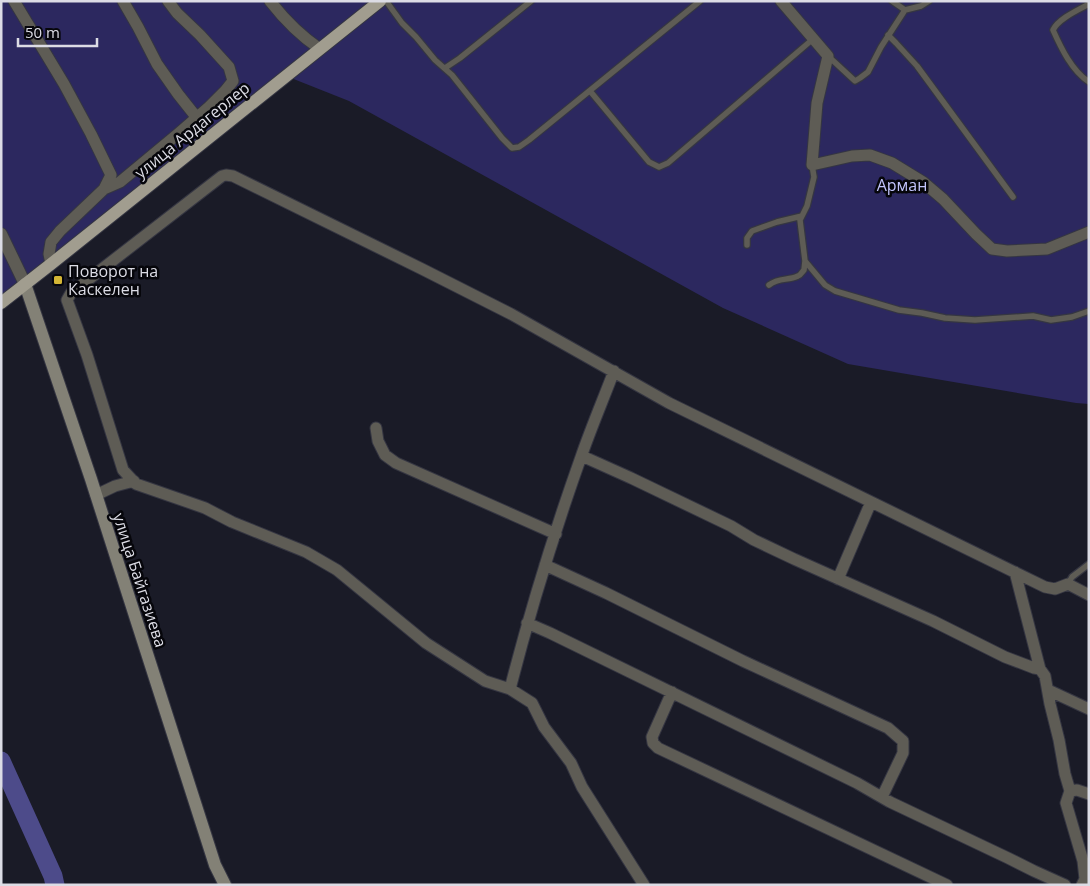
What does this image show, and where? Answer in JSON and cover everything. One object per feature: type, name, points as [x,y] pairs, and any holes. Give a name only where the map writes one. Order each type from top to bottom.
[{"type":"main road","name":"улица Ардагерлер","points":[[1,303],[380,1]]},
{"type":"main road","name":"улица Байгазиева","points":[[25,284],[96,495],[215,865],[225,885]]},
{"type":"street","points":[[14,1],[64,84],[111,175],[104,190]]},
{"type":"street","points":[[123,1],[157,64],[197,118]]},
{"type":"street","points":[[51,264],[49,254],[51,242],[60,231],[104,190],[120,182],[197,118],[233,81],[229,67],[200,35],[176,13],[168,1]]},
{"type":"street","points":[[270,1],[297,31],[320,49]]},
{"type":"street","points":[[781,1],[828,56],[817,103],[812,165],[852,156],[870,155],[892,163],[923,182],[943,199],[992,248],[1007,251],[1048,249],[1089,232]]},
{"type":"street","points":[[644,885],[582,788],[571,764],[544,727],[532,703],[510,689],[485,681],[426,643],[337,570],[306,552],[232,522],[205,508],[136,484],[123,470],[87,355],[67,300],[78,287],[222,176],[233,176],[422,269],[511,314],[669,403],[1045,588],[1055,589],[1068,584],[1089,595]]},
{"type":"street","points":[[1,234],[25,284]]},
{"type":"street","points":[[510,689],[545,564],[582,456],[614,372]]},
{"type":"street","points":[[376,428],[378,441],[385,455],[396,463],[556,534]]},
{"type":"street","points":[[582,456],[731,526],[754,540],[933,621],[1005,657],[1040,669]]},
{"type":"street","points":[[96,495],[115,486],[134,481]]},
{"type":"street","points":[[838,579],[871,502]]},
{"type":"street","points":[[545,564],[743,661],[888,728],[903,741],[903,753],[882,797]]},
{"type":"street","points":[[1015,572],[1040,669],[1045,676],[1070,791],[1066,803],[1083,861],[1085,879],[1082,885]]},
{"type":"street","points":[[527,623],[1065,885]]},
{"type":"street","points":[[1048,690],[1089,709]]},
{"type":"street","points":[[672,692],[652,738],[653,743],[658,748],[947,885]]},
{"type":"street","points":[[1070,791],[1077,790],[1089,794]]},
{"type":"lane","points":[[386,1],[402,23],[435,60],[452,75],[512,148],[519,147],[529,140],[700,1]]},
{"type":"lane","points":[[445,68],[532,1]]},
{"type":"lane","points":[[892,1],[905,10]]},
{"type":"lane","points":[[828,56],[854,81],[860,78],[868,72],[881,47],[905,10],[921,6],[929,1]]},
{"type":"lane","points":[[1089,4],[1065,18],[1053,30],[1076,71],[1089,82]]},
{"type":"lane","points":[[888,36],[917,66],[1013,197]]},
{"type":"lane","points":[[590,90],[649,162],[659,167],[668,163],[813,39]]},
{"type":"lane","points":[[769,284],[779,279],[798,276],[804,270],[805,261],[800,220],[807,206],[814,177],[812,165]]},
{"type":"lane","points":[[748,245],[747,238],[752,231],[802,216]]},
{"type":"lane","points":[[805,261],[825,285],[835,291],[899,310],[946,318],[975,320],[1033,316],[1051,320],[1089,311]]},
{"type":"lane","points":[[1068,584],[1072,578],[1089,564]]},
{"type":"green space","name":"Арман","points":[[1,1],[1089,1],[1089,404],[848,364],[723,308],[349,101],[286,76],[1,303]]},
{"type":"waterway","points":[[1,761],[53,876],[55,885]]},
{"type":"place","name":"Поворот на Каскелен","points":[[58,280]]}]
